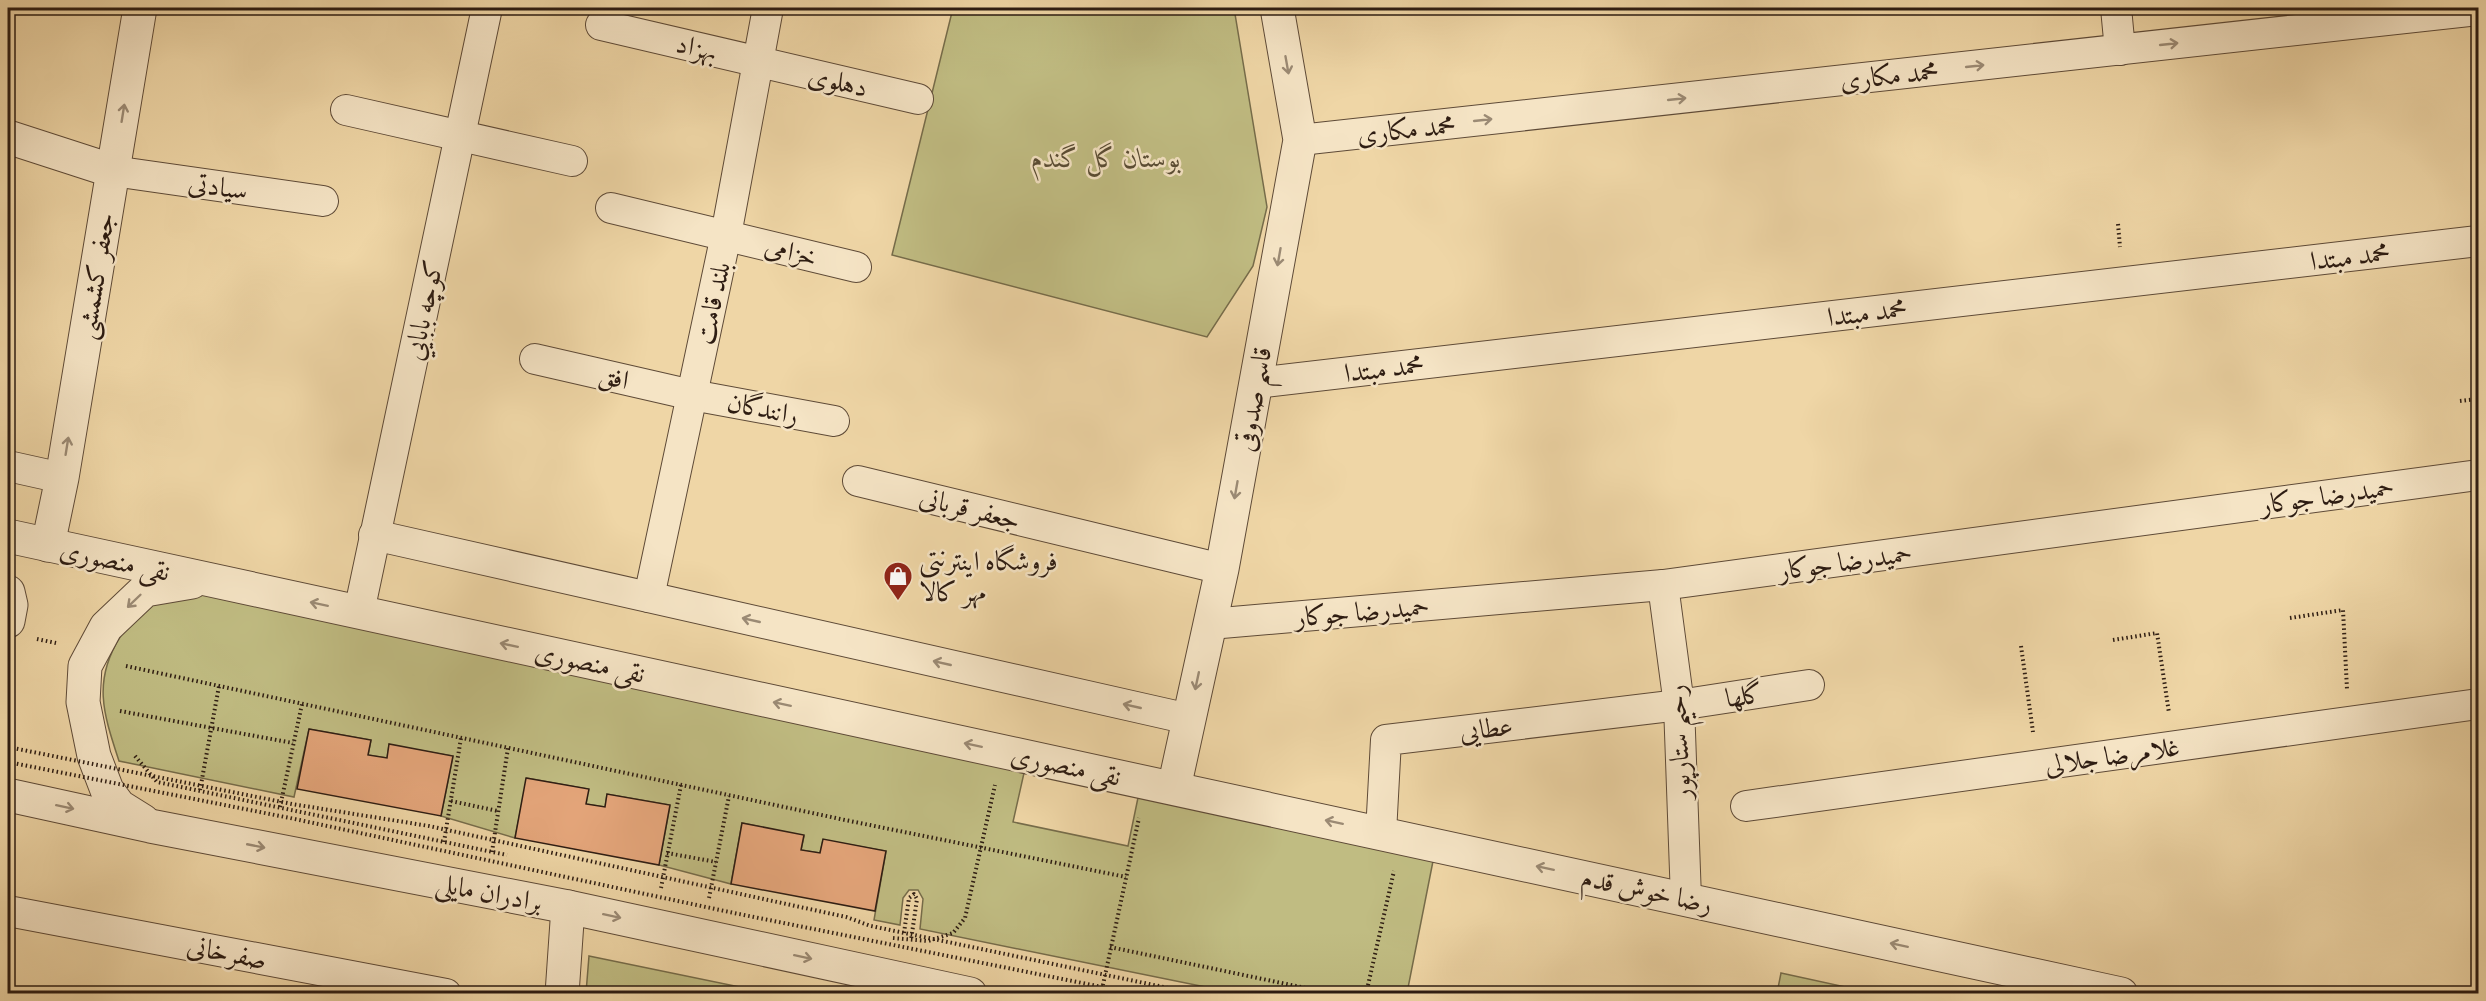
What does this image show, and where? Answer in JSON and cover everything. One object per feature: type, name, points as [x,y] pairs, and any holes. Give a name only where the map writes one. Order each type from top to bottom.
[{"type":"street","name":"جعفر کشمشی","points":[[48,545],[62,478],[140,8]]},
{"type":"street","name":"كوچه بابايي","points":[[359,612],[487,8]]},
{"type":"street","name":"بلند قامت","points":[[649,597],[726,235],[768,8]]},
{"type":"street","name":"قاسم صدوقی","points":[[1160,785],[1189,719],[1222,569],[1300,140],[1277,8]]},
{"type":"street","points":[[2116,8],[2120,50]]},
{"type":"street","name":"محمد مکاری","points":[[1300,140],[2120,50],[2349,16],[2478,10]]},
{"type":"street","name":"بهزاد","points":[[601,25],[758,62]]},
{"type":"street","name":"دهلوی","points":[[758,62],[918,99]]},
{"type":"street","points":[[346,110],[572,161]]},
{"type":"street","points":[[8,137],[113,171]]},
{"type":"street","name":"سیادتی","points":[[113,171],[323,201]]},
{"type":"street","name":"خزامی","points":[[611,208],[856,267]]},
{"type":"street","name":"محمد مبتدا","points":[[1256,383],[2478,241]]},
{"type":"street","name":"افق","points":[[535,359],[692,394]]},
{"type":"street","name":"رانندگان","points":[[692,394],[834,421]]},
{"type":"street","points":[[8,466],[62,478]]},
{"type":"street","name":"حمیدرضا جوکار","points":[[1210,624],[1663,585],[2478,475]]},
{"type":"street","name":"جعفر قربانی","points":[[858,481],[1222,569]]},
{"type":"street","points":[[375,535],[1189,719]]},
{"type":"street","name":"نقی منصوری","points":[[8,536],[1160,785]]},
{"type":"street","points":[[150,826],[119,806],[107,790],[94,756],[83,702],[85,666],[106,627],[146,590],[208,580]]},
{"type":"street","name":"رحیم ستارپور","points":[[1663,585],[1679,705],[1686,899]]},
{"type":"street","points":[[8,592],[19,629]]},
{"type":"street","name":"گلها","points":[[1679,705],[1809,685]]},
{"type":"street","name":"غلامرضا جلالی","points":[[1746,806],[2478,704]]},
{"type":"street","name":"عطایی","points":[[1391,835],[1386,740],[1679,705]]},
{"type":"street","name":"رضا خوش قدم","points":[[1160,785],[2121,993]]},
{"type":"street","name":"برادران مایلی","points":[[8,795],[150,826],[568,907],[970,993]]},
{"type":"street","points":[[562,993],[568,907]]},
{"type":"street","name":"صفرخانی","points":[[8,911],[446,993]]},
{"type":"street","points":[[1950,956],[1971,963],[1992,976],[2011,993]]},
{"type":"path","points":[[2460,401],[2478,399]]},
{"type":"path","points":[[2290,618],[2343,610],[2348,722]]},
{"type":"path","points":[[19,629],[121,665],[681,785],[1126,877]]},
{"type":"path","points":[[2113,640],[2157,633],[2175,746]]},
{"type":"path","points":[[2021,646],[2038,765]]},
{"type":"path","points":[[200,790],[219,686]]},
{"type":"path","points":[[118,700],[122,721]]},
{"type":"path","points":[[280,807],[302,704]]},
{"type":"path","points":[[119,711],[293,742]]},
{"type":"path","points":[[444,842],[461,738]]},
{"type":"path","points":[[8,747],[292,804],[429,826],[846,917],[871,926],[1197,993]]},
{"type":"path","points":[[131,748],[157,782],[514,857]]},
{"type":"path","points":[[492,852],[508,748]]},
{"type":"path","points":[[892,938],[928,941],[953,933],[965,918],[1003,751]]},
{"type":"path","points":[[8,762],[290,818],[757,918],[1137,993]]},
{"type":"path","points":[[661,888],[681,785]]},
{"type":"path","points":[[1101,993],[1126,877],[1160,785]]},
{"type":"path","points":[[709,898],[729,795]]},
{"type":"path","points":[[451,801],[498,811]]},
{"type":"path","points":[[1366,993],[1391,835]]},
{"type":"path","points":[[667,853],[716,862]]},
{"type":"path","points":[[649,886],[670,890]]},
{"type":"path","points":[[904,933],[909,898],[914,894],[917,899],[911,940]]},
{"type":"path","points":[[699,896],[720,900]]},
{"type":"path","points":[[1110,947],[1334,993]]},
{"type":"green space","name":"بوستان گل گندم","points":[[953,8],[1234,8],[1267,207],[1253,266],[1207,337],[892,255]]},
{"type":"green space","points":[[203,593],[1026,764],[1013,822],[1128,846],[1140,788],[1435,851],[1407,993],[1235,993],[920,929],[923,899],[918,890],[909,890],[903,898],[900,925],[874,920],[886,851],[823,840],[820,853],[801,850],[804,836],[742,823],[731,884],[659,865],[670,805],[607,794],[605,807],[586,804],[588,789],[527,778],[515,838],[441,816],[453,756],[389,745],[387,758],[368,755],[371,740],[309,729],[294,797],[119,761],[103,699],[103,684],[111,653],[127,628],[148,607],[171,599]]},
{"type":"green space","points":[[589,956],[769,993],[586,993]]},
{"type":"green space","points":[[1781,973],[1864,991],[1864,993],[1777,993]]},
{"type":"building","points":[[309,729],[371,740],[368,755],[387,758],[389,744],[453,756],[441,816],[297,789]]},
{"type":"building","points":[[526,778],[589,789],[586,804],[605,807],[607,794],[670,805],[659,865],[515,838]]},
{"type":"building","points":[[742,823],[804,835],[801,850],[820,853],[823,839],[886,851],[875,911],[731,884]]},
{"type":"place","name":"فروشگاه اینترنتی مهر کالا","points":[[898,602]]}]
